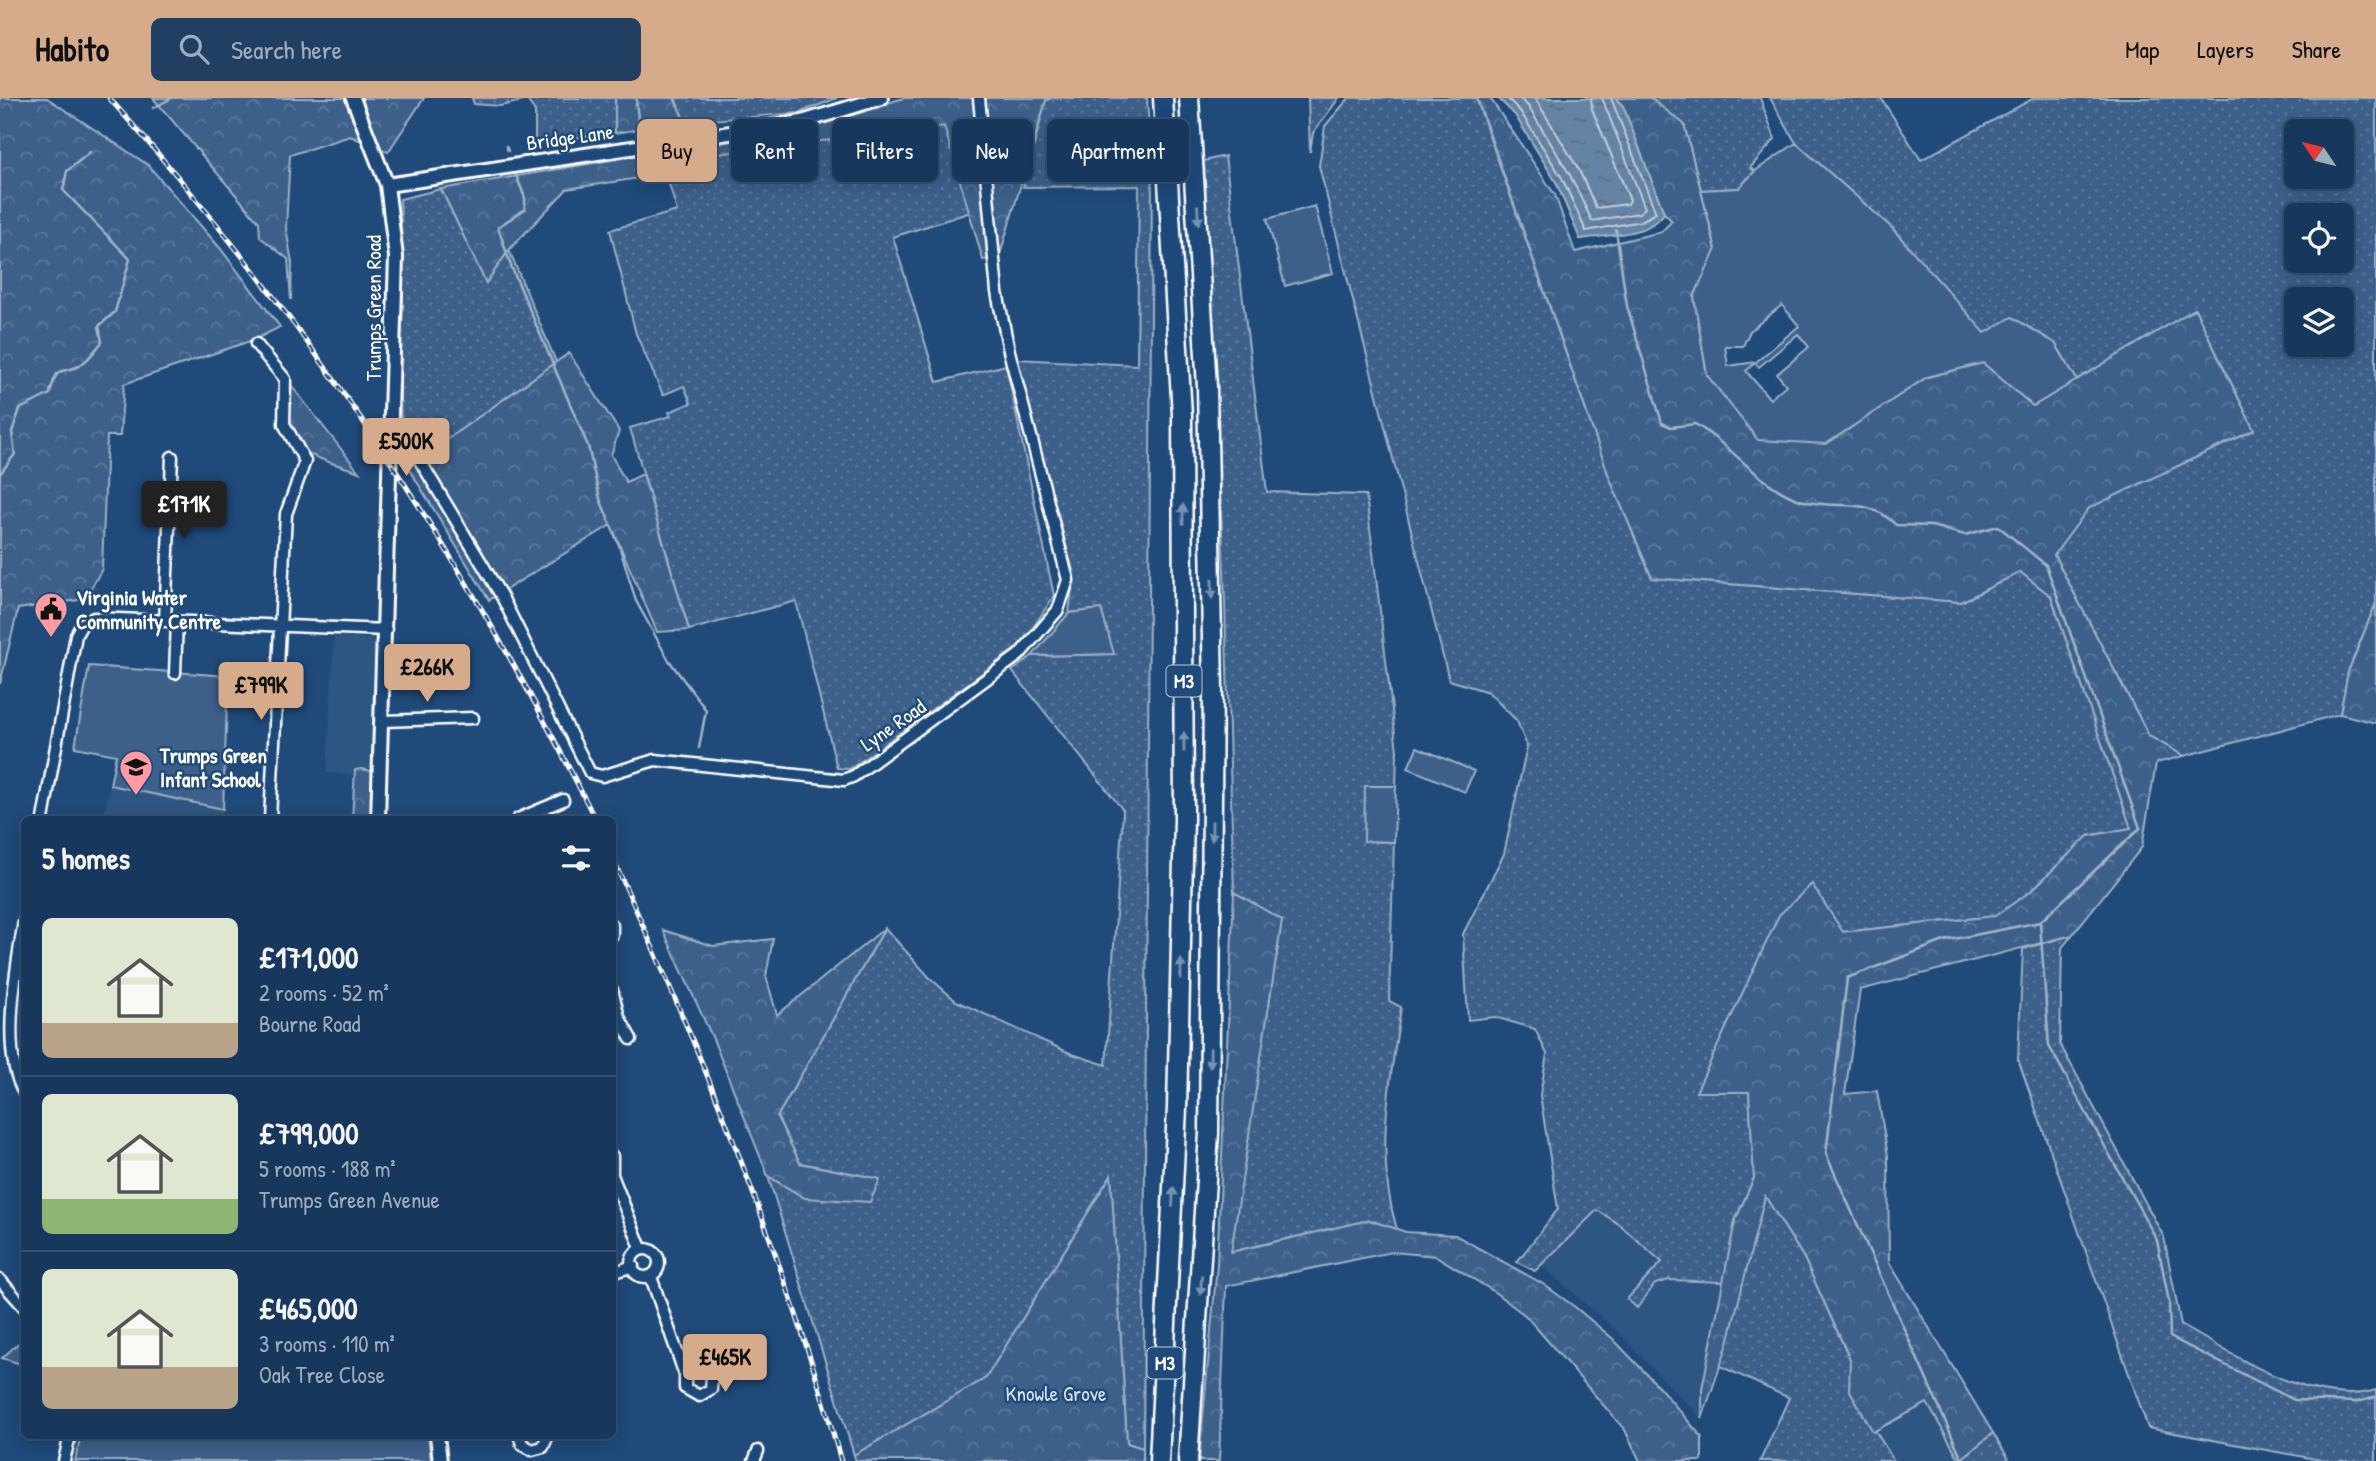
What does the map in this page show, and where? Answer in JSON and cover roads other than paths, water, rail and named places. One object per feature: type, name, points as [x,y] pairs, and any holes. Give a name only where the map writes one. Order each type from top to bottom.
[{"type":"highway","name":"M3","points":[[1159,1461],[1177,1122],[1184,818],[1182,415],[1163,98]]},
{"type":"highway","name":"M3","points":[[1188,1461],[1209,1133],[1213,689],[1207,387],[1189,98]]},
{"type":"street","name":"Trumps Green Road","points":[[353,98],[387,185],[396,257],[378,816]]},
{"type":"street","name":"Bridge Lane","points":[[387,185],[802,122],[881,98]]},
{"type":"street","name":"Lyne Road","points":[[392,433],[410,444],[502,597],[590,773],[602,776],[655,760],[844,780],[854,776],[1019,655],[1058,610],[1069,580],[1009,351],[997,292],[979,98]]},
{"type":"street","points":[[257,344],[285,379],[284,424],[305,461],[286,514],[270,816]]},
{"type":"street","points":[[165,621],[172,457]]},
{"type":"street","points":[[44,816],[77,632],[87,620],[94,618],[386,630]]},
{"type":"street","points":[[175,673],[177,621]]},
{"type":"street","points":[[383,721],[473,718]]},
{"type":"street","points":[[525,816],[563,800]]},
{"type":"street","points":[[21,940],[5,1039],[12,1074],[21,1088]]},
{"type":"street","points":[[616,1005],[631,1040]]},
{"type":"street","points":[[616,1183],[641,1248]]},
{"type":"street","points":[[641,1248],[634,1256],[633,1266],[640,1276],[651,1277]]},
{"type":"street","points":[[641,1248],[649,1249],[658,1262],[656,1272],[651,1277]]},
{"type":"street","points":[[616,1272],[633,1266]]},
{"type":"street","points":[[651,1277],[685,1375]]},
{"type":"street","points":[[1,1284],[21,1304]]},
{"type":"street","points":[[64,1461],[69,1439]]},
{"type":"street","points":[[437,1439],[440,1461]]},
{"type":"street","points":[[520,1439],[522,1444],[532,1450],[543,1447],[546,1439]]},
{"type":"water","points":[[1498,98],[1615,98],[1623,106],[1664,213],[1657,221],[1638,230],[1580,239],[1556,182],[1515,115]]},
{"type":"waterway","points":[[153,108],[172,98]]},
{"type":"waterway","points":[[636,98],[638,119]]},
{"type":"waterway","points":[[506,146],[508,151]]},
{"type":"waterway","points":[[0,474],[15,454],[12,432],[20,409],[50,394],[59,372],[83,363],[102,342],[99,326],[115,312],[130,259],[63,190],[67,171],[90,152]]},
{"type":"waterway","points":[[516,175],[525,198],[525,209],[498,227],[511,266],[588,446],[600,499],[619,545],[636,601],[668,659],[706,710],[699,748]]},
{"type":"waterway","points":[[1616,230],[1627,306],[1662,423],[1671,427],[1695,424],[1772,485],[1800,500],[1862,507],[1874,510],[1896,525],[1932,526],[1965,535],[1998,526],[2046,565],[2140,828],[2040,922],[1944,941],[1847,978],[1826,1154],[1963,1461]]},
{"type":"waterway","points":[[2040,922],[2049,1046],[2157,1240],[2169,1302],[2170,1337],[2294,1400],[2357,1402],[2376,1397]]},
{"type":"railway","points":[[109,98],[181,180],[249,265],[377,442],[492,627],[593,816]]},
{"type":"railway","points":[[616,866],[709,1079],[767,1230],[841,1461]]},
{"type":"place","name":"Virginia Water Community Centre","points":[[51,639]]},
{"type":"place","name":"Trumps Green Infant School","points":[[136,797]]},
{"type":"park label","name":"Knowle Grove","points":[[1056,1393]]}]
